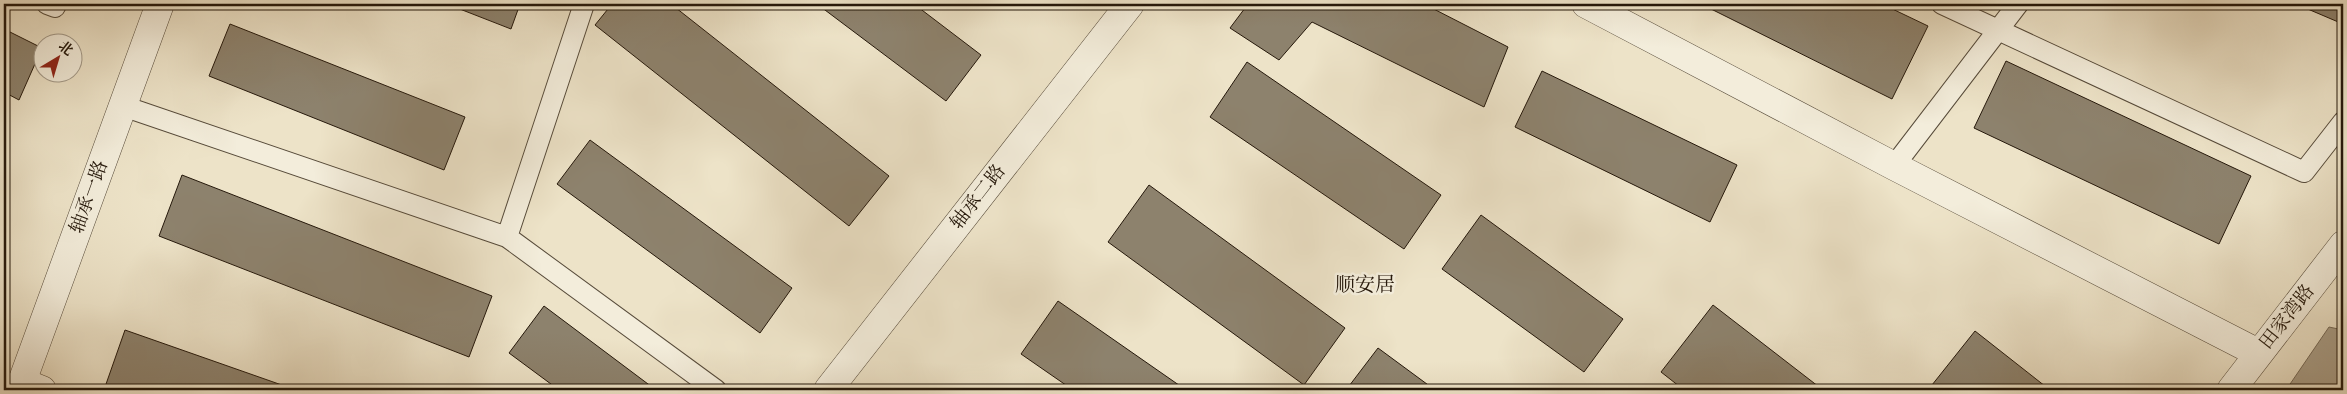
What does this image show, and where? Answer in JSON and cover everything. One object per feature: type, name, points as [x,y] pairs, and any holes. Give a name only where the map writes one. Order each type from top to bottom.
[{"type":"street","name":"轴承一路","points":[[28,388],[122,106],[160,4]]},
{"type":"street","name":"轴承二路","points":[[828,390],[1130,4]]},
{"type":"street","points":[[1586,4],[1894,166],[2258,353]]},
{"type":"street","name":"田家湾路","points":[[2231,390],[2343,245]]},
{"type":"lane","points":[[507,237],[584,4]]},
{"type":"lane","points":[[1942,4],[2304,172],[2343,122]]},
{"type":"lane","points":[[1894,166],[2018,4]]},
{"type":"lane","points":[[122,106],[507,237],[716,390]]},
{"type":"shaded area","points":[[2329,327],[2343,330],[2343,390],[2286,390]]},
{"type":"building","points":[[447,4],[520,4],[511,29]]},
{"type":"building","points":[[612,4],[671,4],[889,176],[849,226],[595,25]]},
{"type":"building","points":[[817,4],[914,4],[981,55],[946,101]]},
{"type":"building","points":[[1248,4],[1424,4],[1508,47],[1484,107],[1312,22],[1279,60],[1230,28]]},
{"type":"building","points":[[1701,4],[1882,4],[1928,26],[1892,99]]},
{"type":"building","points":[[2296,4],[2343,4],[2343,24]]},
{"type":"building","points":[[230,24],[465,117],[444,170],[209,76]]},
{"type":"building","points":[[4,29],[32,43],[32,71],[19,100],[4,92]]},
{"type":"building","points":[[2006,61],[2251,176],[2219,244],[1974,128]]},
{"type":"building","points":[[1247,62],[1441,195],[1404,249],[1210,117]]},
{"type":"building","points":[[1542,71],[1737,165],[1710,222],[1515,127]]},
{"type":"building","points":[[590,140],[792,288],[760,333],[557,184]]},
{"type":"building","points":[[182,175],[492,296],[469,357],[159,236]]},
{"type":"building","points":[[1149,185],[1345,328],[1304,385],[1108,242]]},
{"type":"building","points":[[1481,215],[1623,319],[1584,372],[1442,269]]},
{"type":"building","points":[[1058,301],[1186,390],[1073,390],[1021,354]]},
{"type":"building","points":[[1713,305],[1823,390],[1684,390],[1661,372]]},
{"type":"building","points":[[544,306],[656,390],[559,390],[509,353]]},
{"type":"building","points":[[125,330],[296,390],[114,390],[105,387]]},
{"type":"building","points":[[1975,331],[2050,390],[1928,390]]},
{"type":"building","points":[[1378,348],[1435,390],[1346,390]]},
{"type":"district","name":"顺安居","points":[[1365,285]]}]
